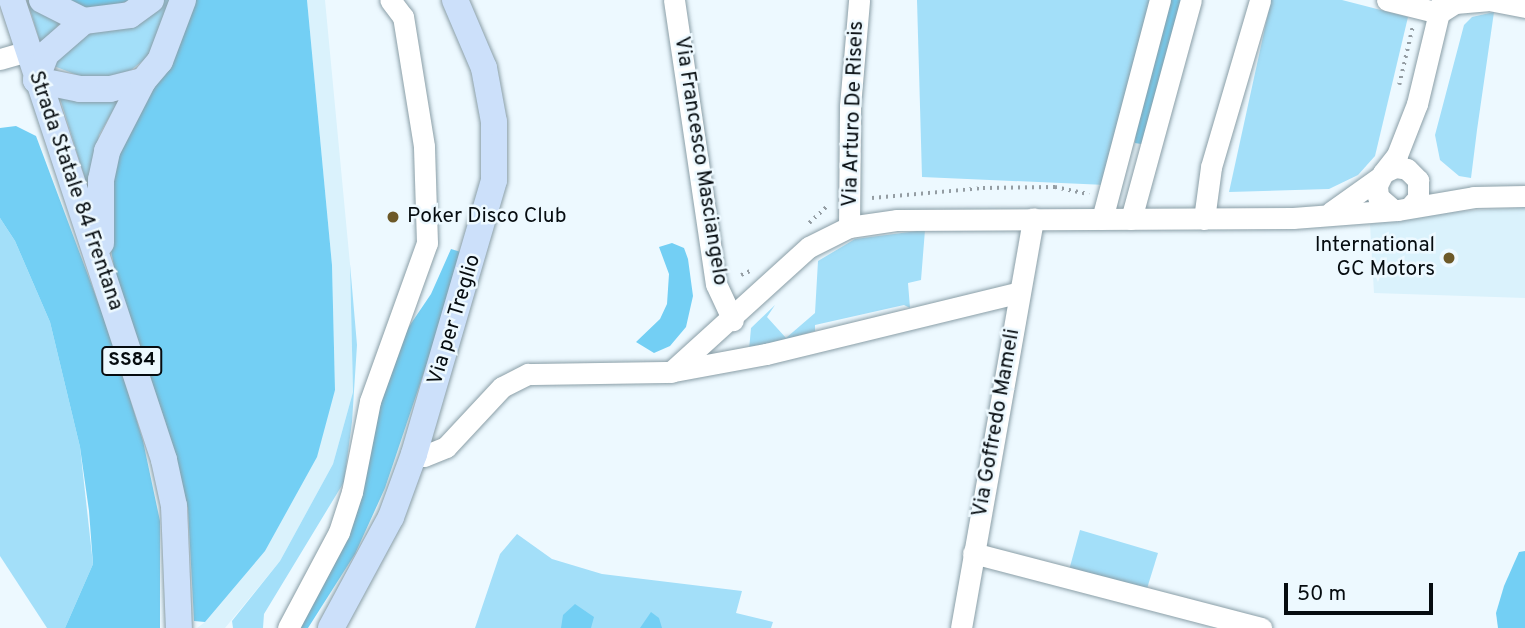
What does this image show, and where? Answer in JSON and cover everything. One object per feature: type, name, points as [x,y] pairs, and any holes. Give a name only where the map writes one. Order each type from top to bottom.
[{"type":"main road","name":"Strada Statale 84 Frentana","points":[[12,0],[36,80],[100,262],[174,506],[179,628]]},
{"type":"main road","points":[[42,0],[84,21]]},
{"type":"main road","points":[[143,81],[110,89],[80,89],[36,80],[46,54],[84,21],[130,15],[151,0]]},
{"type":"main road","points":[[100,262],[101,180],[107,151],[143,81],[160,61],[183,0]]},
{"type":"main road","name":"Via per Treglio","points":[[331,628],[391,517],[415,454],[494,180],[494,122],[484,68],[455,0]]},
{"type":"street","points":[[288,628],[339,532],[352,492],[370,401],[427,243],[424,146],[403,17],[390,0]]},
{"type":"street","name":"Via Francesco Masciangelo","points":[[674,0],[716,284],[733,320]]},
{"type":"street","name":"Via Arturo De Riseis","points":[[849,227],[850,106],[859,0]]},
{"type":"street","points":[[1105,208],[1160,0]]},
{"type":"street","points":[[1131,219],[1191,0]]},
{"type":"street","points":[[1204,219],[1211,167],[1260,0]]},
{"type":"street","points":[[1387,0],[1441,7],[1488,0],[1525,6]]},
{"type":"street","points":[[1322,216],[1348,203],[1381,176],[1397,155],[1417,104],[1441,7]]},
{"type":"street","points":[[0,59],[28,51]]},
{"type":"street","points":[[1401,208],[1418,198],[1417,104]]},
{"type":"street","points":[[1381,176],[1401,167],[1417,178],[1475,197]]},
{"type":"street","points":[[1381,176],[1378,197],[1401,208]]},
{"type":"street","points":[[671,372],[733,320],[809,247],[849,227],[897,220],[1033,218],[1105,208],[1131,219],[1322,216],[1475,197],[1525,196]]},
{"type":"street","name":"Via Goffredo Mameli","points":[[961,628],[1033,218]]},
{"type":"street","points":[[415,454],[424,456],[446,447],[502,387],[528,374],[671,372],[766,354],[1020,292]]},
{"type":"street","points":[[974,553],[1261,628]]},
{"type":"path","points":[[1398,91],[1413,24]]},
{"type":"path","points":[[872,198],[983,188],[1055,187],[1105,208]]},
{"type":"shaded area","points":[[27,0],[60,23],[41,45]]},
{"type":"shaded area","points":[[60,0],[130,0],[110,8],[75,9]]},
{"type":"shaded area","points":[[158,0],[174,0],[149,56],[131,70],[108,78],[85,78],[46,63],[62,42]]},
{"type":"shaded area","points":[[186,0],[307,0],[332,265],[335,390],[317,457],[265,551],[205,622],[194,621],[188,508],[165,421],[117,283],[106,223],[111,149]]},
{"type":"shaded area","points":[[307,0],[325,0],[350,264],[353,392],[333,464],[280,561],[225,628],[197,628],[205,622],[335,390],[332,265]]},
{"type":"shaded area","points":[[917,0],[1156,0],[1106,185],[922,177]]},
{"type":"shaded area","points":[[1167,0],[1190,0],[1147,145],[1135,143],[1136,125]]},
{"type":"shaded area","points":[[1271,0],[1342,0],[1408,17],[1375,156],[1358,175],[1329,189],[1229,192]]},
{"type":"shaded area","points":[[1494,12],[1471,178],[1459,176],[1440,160],[1435,135],[1464,25],[1472,17]]},
{"type":"shaded area","points":[[58,92],[119,100],[99,135],[89,191]]},
{"type":"shaded area","points":[[16,126],[36,136],[111,337],[143,441],[160,521],[160,628],[65,628],[93,564],[89,511],[80,447],[50,322],[15,241],[0,218],[0,128]]},
{"type":"shaded area","name":"International GC Motors","points":[[1525,207],[1525,298],[1374,293],[1370,224],[1437,213]]},
{"type":"shaded area","points":[[0,218],[15,241],[50,322],[80,447],[93,564],[65,628],[47,628],[0,556]]},
{"type":"shaded area","points":[[925,230],[921,280],[908,283],[910,308],[904,305],[815,325],[815,331],[749,350],[751,328],[775,305],[767,317],[786,338],[815,313],[818,261],[855,239]]},
{"type":"shaded area","points":[[672,243],[684,248],[693,296],[686,327],[670,346],[654,353],[636,342],[660,319],[667,304],[669,274],[659,247]]},
{"type":"shaded area","points":[[451,249],[464,253],[385,488],[355,554],[308,628],[293,628],[358,504],[383,392],[406,331],[431,294]]},
{"type":"shaded area","points":[[350,264],[357,345],[352,422],[344,482],[264,614],[263,628],[233,628],[232,621],[280,561],[333,464],[353,392]]},
{"type":"shaded area","points":[[1080,530],[1158,553],[1145,595],[1068,574]]},
{"type":"shaded area","points":[[517,534],[552,559],[602,574],[742,591],[736,613],[773,622],[771,628],[475,628],[500,554]]},
{"type":"shaded area","points":[[1525,551],[1525,628],[1498,628],[1496,613],[1504,586],[1519,552]]},
{"type":"shaded area","points":[[575,604],[594,617],[591,628],[561,628],[563,615]]},
{"type":"shaded area","points":[[651,612],[659,618],[662,628],[640,628]]},
{"type":"place","name":"Poker Disco Club","points":[[393,217]]},
{"type":"place","name":"International GC Motors","points":[[1449,258]]}]
